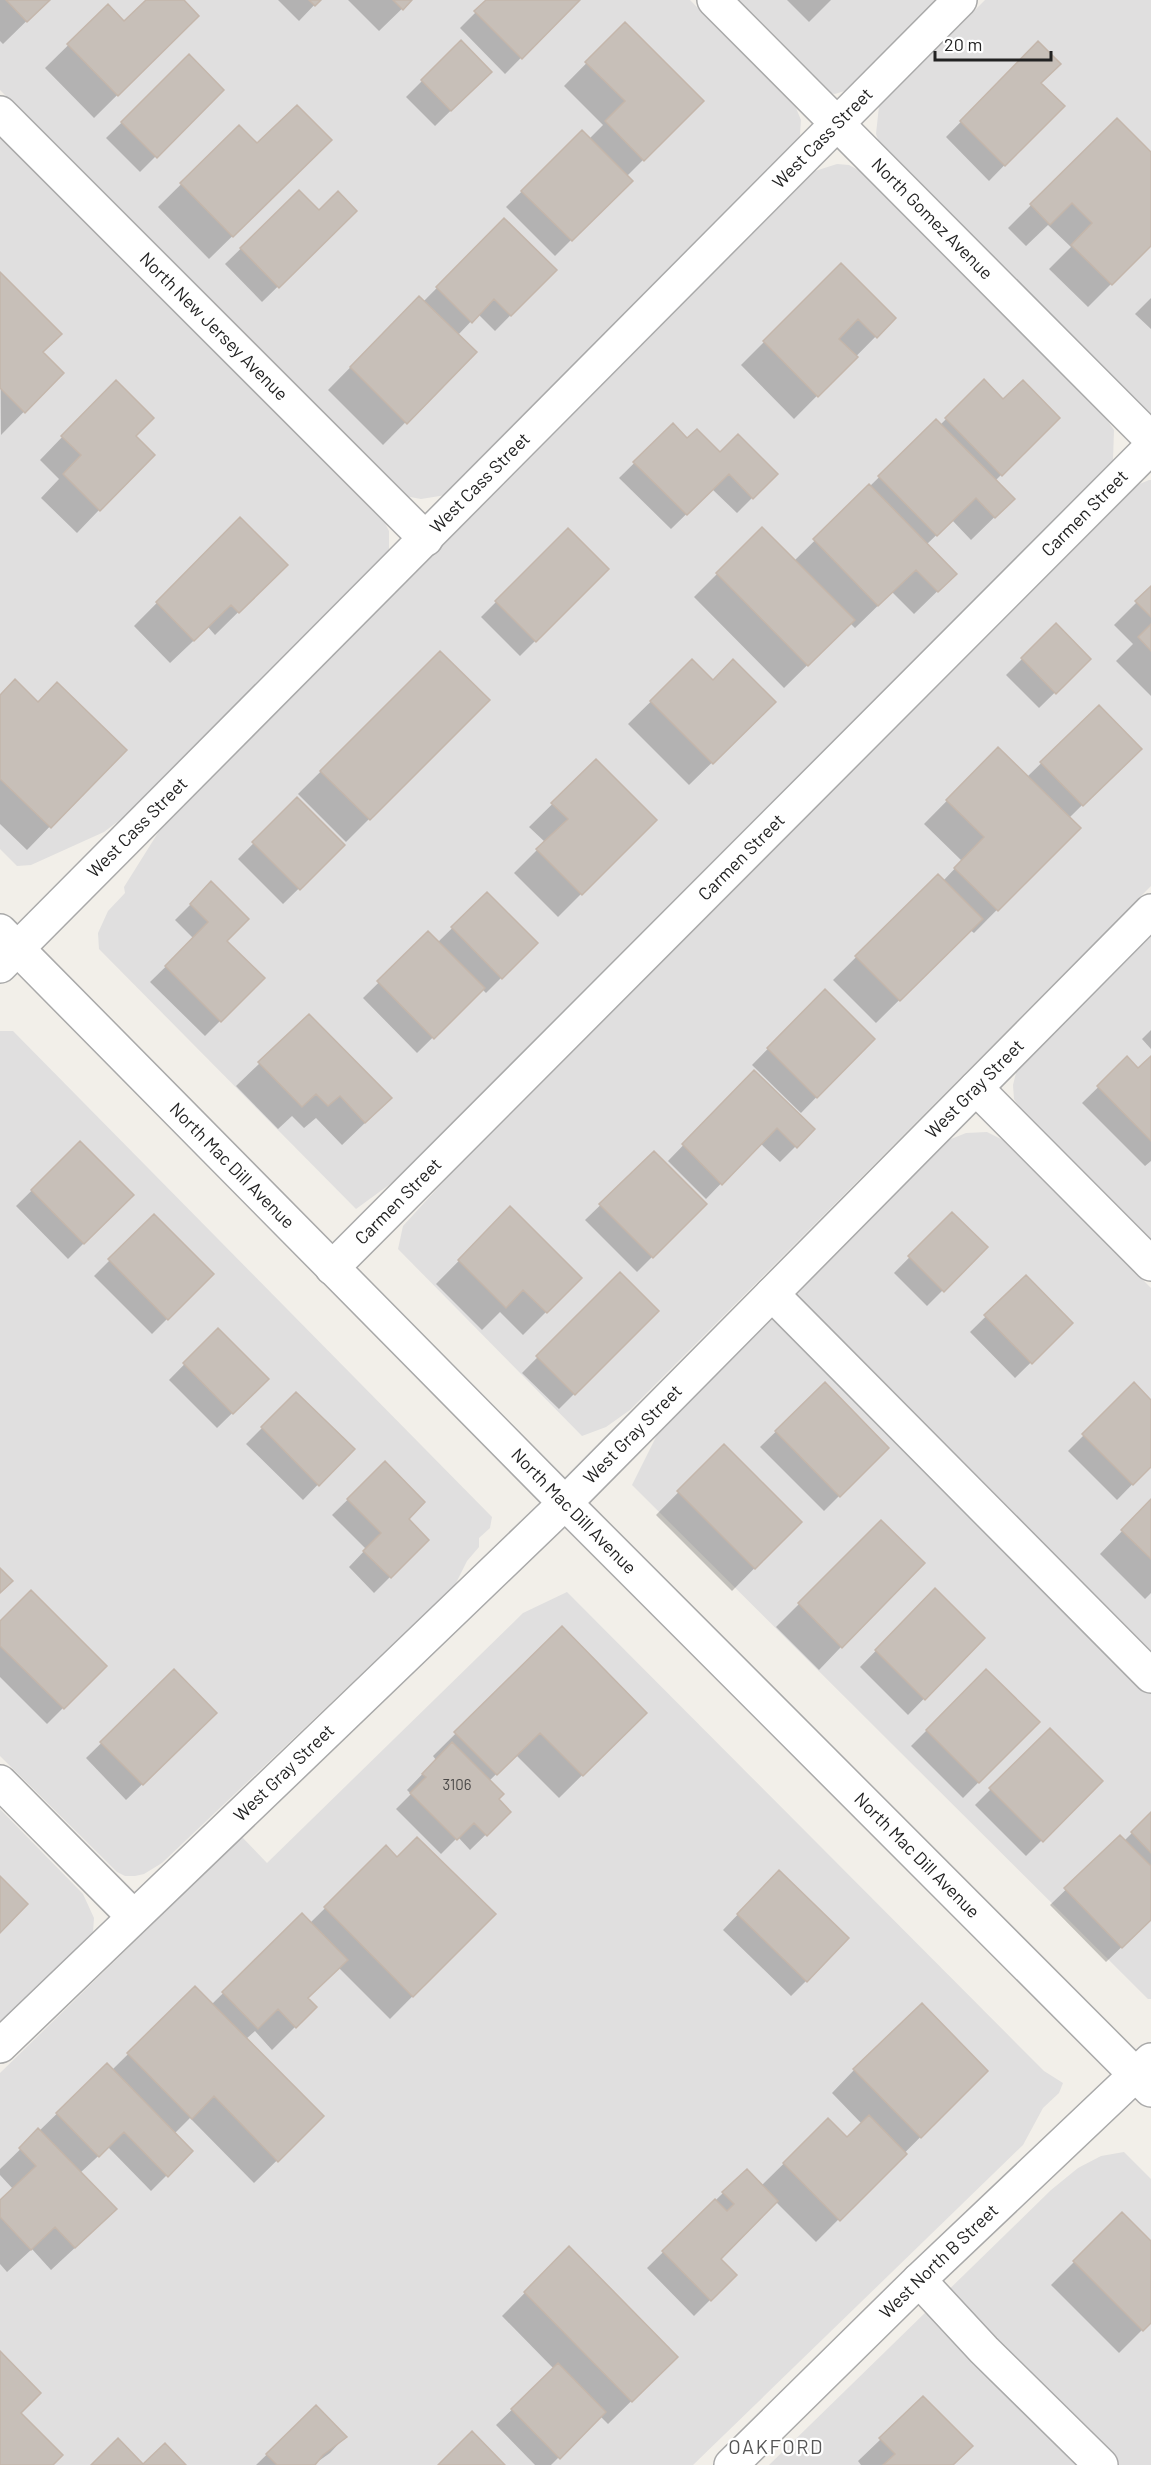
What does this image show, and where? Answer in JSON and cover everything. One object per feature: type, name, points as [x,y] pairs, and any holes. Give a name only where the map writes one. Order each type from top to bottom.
[{"type":"street","name":"North Gomez Avenue","points":[[714,0],[1151,439]]},
{"type":"street","name":"West Cass Street","points":[[6,949],[426,539],[960,0]]},
{"type":"street","name":"North New Jersey Avenue","points":[[0,113],[426,539]]},
{"type":"street","name":"Carmen Street","points":[[332,1268],[1151,447]]},
{"type":"street","name":"West Gray Street","points":[[0,2046],[565,1503],[1151,911]]},
{"type":"street","name":"North Mac Dill Avenue","points":[[6,949],[332,1268],[565,1503],[1146,2075]]},
{"type":"street","points":[[976,1088],[1151,1264]]},
{"type":"street","points":[[772,1294],[1151,1677]]},
{"type":"street","points":[[0,1782],[134,1916]]},
{"type":"street","name":"West North B Street","points":[[731,2465],[919,2280],[1146,2075]]},
{"type":"street","points":[[919,2280],[984,2350],[1101,2465]]},
{"type":"shaded area","points":[[0,0],[690,0],[796,108],[801,120],[800,135],[796,146],[446,495],[421,499],[405,496],[395,489],[0,90]]},
{"type":"shaded area","points":[[731,0],[941,0],[854,88],[835,94],[825,92]]},
{"type":"shaded area","points":[[985,0],[1151,0],[1151,418],[881,147],[876,134],[879,106]]},
{"type":"shaded area","points":[[0,137],[382,517],[389,531],[389,555],[129,813],[104,832],[31,865],[17,866],[0,849]]},
{"type":"shaded area","points":[[837,164],[849,165],[862,172],[1105,417],[1114,430],[1113,460],[1108,469],[459,1119],[393,1182],[356,1209],[99,949],[98,933],[108,911],[125,893],[124,887],[161,828],[815,171]]},
{"type":"shaded area","points":[[1151,480],[1151,886],[630,1410],[606,1427],[582,1436],[398,1249],[403,1226],[475,1147],[1135,486]]},
{"type":"shaded area","points":[[1151,934],[1151,1246],[1024,1114],[1014,1099],[1013,1085],[1017,1069]]},
{"type":"shaded area","points":[[0,1031],[13,1031],[492,1517],[490,1528],[479,1538],[479,1547],[467,1561],[455,1585],[162,1863],[144,1874],[135,1876],[125,1876],[117,1872],[0,1756]]},
{"type":"shaded area","points":[[987,1132],[1003,1140],[1151,1288],[1151,1999],[1148,1999],[632,1485],[660,1429],[946,1141],[966,1133]]},
{"type":"shaded area","points":[[567,1592],[1044,2071],[1063,2083],[1059,2093],[1043,2108],[1023,2145],[693,2465],[0,2465],[0,2073],[242,1837],[267,1863],[523,1613]]},
{"type":"shaded area","points":[[0,1809],[83,1894],[94,1918],[93,1932],[87,1942],[0,2026]]},
{"type":"shaded area","points":[[1124,2152],[1151,2179],[1151,2465],[769,2465],[1051,2190],[1078,2168],[1101,2156]]},
{"type":"building","points":[[6,0],[50,0],[27,22]]},
{"type":"building","points":[[146,0],[184,0],[199,16],[118,96],[67,44],[108,4],[124,21]]},
{"type":"building","points":[[309,0],[321,0],[315,6]]},
{"type":"building","points":[[393,0],[412,0],[403,10]]},
{"type":"building","points":[[486,0],[580,0],[522,59],[474,11]]},
{"type":"building","points":[[625,22],[704,101],[644,161],[605,121],[625,101],[585,62]]},
{"type":"building","points":[[461,40],[492,72],[451,111],[421,80]]},
{"type":"building","points":[[1038,41],[1061,64],[1041,83],[1065,106],[1005,166],[960,121]]},
{"type":"building","points":[[189,54],[224,90],[157,158],[121,122]]},
{"type":"building","points":[[297,105],[332,140],[233,237],[180,183],[239,125],[257,143]]},
{"type":"building","points":[[1117,118],[1151,152],[1151,246],[1112,285],[1071,245],[1092,223],[1072,203],[1050,225],[1030,204]]},
{"type":"building","points":[[582,130],[633,181],[572,241],[521,191]]},
{"type":"building","points":[[299,190],[319,210],[338,191],[357,211],[279,288],[240,248]]},
{"type":"building","points":[[504,218],[557,270],[511,316],[494,299],[472,323],[436,287]]},
{"type":"building","points":[[841,263],[896,318],[877,338],[858,319],[839,339],[858,357],[818,397],[763,341]]},
{"type":"building","points":[[0,272],[62,334],[43,352],[64,373],[25,413],[0,388]]},
{"type":"building","points":[[419,296],[477,352],[407,424],[350,367]]},
{"type":"building","points":[[984,379],[1003,399],[1023,380],[1060,418],[1002,476],[945,418]]},
{"type":"building","points":[[116,380],[154,418],[136,436],[155,455],[100,511],[63,474],[81,455],[61,436]]},
{"type":"building","points":[[936,419],[1015,499],[995,518],[976,498],[937,536],[878,476]]},
{"type":"building","points":[[673,423],[687,438],[697,429],[720,452],[738,434],[778,474],[753,499],[729,474],[687,515],[633,462]]},
{"type":"building","points":[[869,484],[957,574],[938,592],[916,570],[878,606],[813,539]]},
{"type":"building","points":[[240,517],[288,565],[239,613],[231,605],[194,641],[156,602]]},
{"type":"building","points":[[762,527],[855,620],[808,666],[716,573]]},
{"type":"building","points":[[568,528],[609,569],[536,642],[495,601]]},
{"type":"building","points":[[1151,586],[1151,617],[1135,601]]},
{"type":"building","points":[[1056,623],[1091,659],[1056,694],[1021,658]]},
{"type":"building","points":[[1151,624],[1151,651],[1138,637]]},
{"type":"building","points":[[440,651],[490,700],[370,820],[320,771]]},
{"type":"building","points":[[692,659],[713,680],[733,659],[776,702],[713,764],[650,701]]},
{"type":"building","points":[[15,679],[38,702],[57,682],[127,750],[51,828],[0,779],[0,695]]},
{"type":"building","points":[[1099,705],[1142,749],[1083,806],[1040,762]]},
{"type":"building","points":[[998,747],[1081,828],[998,911],[954,868],[984,837],[946,800]]},
{"type":"building","points":[[596,759],[657,820],[582,895],[536,849],[568,819],[551,803]]},
{"type":"building","points":[[297,797],[345,845],[300,890],[252,842]]},
{"type":"building","points":[[938,874],[983,919],[900,1001],[855,956]]},
{"type":"building","points":[[211,881],[249,919],[227,941],[265,978],[221,1022],[165,966],[208,922],[190,904]]},
{"type":"building","points":[[487,892],[538,943],[502,979],[451,927]]},
{"type":"building","points":[[428,931],[485,988],[434,1039],[377,981]]},
{"type":"building","points":[[825,989],[875,1039],[817,1098],[767,1048]]},
{"type":"building","points":[[309,1014],[392,1098],[365,1123],[340,1096],[328,1106],[316,1094],[302,1107],[258,1062]]},
{"type":"building","points":[[1127,1056],[1138,1068],[1151,1056],[1151,1141],[1097,1086]]},
{"type":"building","points":[[754,1070],[815,1129],[797,1148],[777,1128],[722,1185],[682,1144]]},
{"type":"building","points":[[80,1141],[134,1195],[84,1244],[31,1190]]},
{"type":"building","points":[[654,1151],[707,1204],[653,1258],[599,1204]]},
{"type":"building","points":[[510,1206],[582,1278],[547,1313],[523,1290],[506,1308],[458,1260]]},
{"type":"building","points":[[952,1212],[988,1247],[944,1292],[908,1256]]},
{"type":"building","points":[[154,1214],[214,1274],[168,1320],[108,1259]]},
{"type":"building","points":[[620,1272],[659,1311],[575,1395],[536,1356]]},
{"type":"building","points":[[1026,1275],[1073,1323],[1032,1364],[984,1315]]},
{"type":"building","points":[[218,1328],[269,1379],[233,1414],[183,1363]]},
{"type":"building","points":[[825,1382],[889,1448],[840,1497],[775,1431]]},
{"type":"building","points":[[1134,1382],[1151,1400],[1151,1467],[1133,1485],[1082,1434]]},
{"type":"building","points":[[296,1392],[355,1449],[319,1486],[261,1427]]},
{"type":"building","points":[[724,1444],[802,1522],[755,1569],[677,1491]]},
{"type":"building","points":[[385,1461],[425,1502],[409,1519],[429,1540],[391,1578],[363,1551],[381,1533],[347,1499]]},
{"type":"building","points":[[1151,1499],[1151,1559],[1121,1530]]},
{"type":"building","points":[[881,1520],[925,1563],[842,1648],[798,1603]]},
{"type":"building","points":[[0,1568],[13,1581],[0,1593]]},
{"type":"building","points":[[935,1588],[985,1638],[925,1700],[875,1650]]},
{"type":"building","points":[[31,1590],[107,1666],[64,1709],[0,1646],[0,1621]]},
{"type":"building","points":[[562,1626],[647,1713],[583,1776],[540,1733],[497,1775],[454,1732]]},
{"type":"building","points":[[174,1669],[217,1713],[143,1785],[100,1742]]},
{"type":"building","points":[[986,1669],[1040,1722],[979,1783],[926,1730]]},
{"type":"building","points":[[1050,1728],[1103,1781],[1043,1842],[989,1788]]},
{"type":"building","points":[[452,1742],[504,1794],[499,1799],[511,1812],[487,1836],[474,1823],[457,1840],[410,1793],[426,1777],[422,1774]]},
{"type":"building","points":[[1151,1812],[1151,1853],[1131,1832]]},
{"type":"building","points":[[1120,1835],[1151,1866],[1151,1920],[1122,1948],[1064,1888]]},
{"type":"building","points":[[417,1837],[496,1914],[413,1997],[324,1907],[386,1845],[397,1857]]},
{"type":"building","points":[[779,1870],[849,1938],[807,1982],[737,1914]]},
{"type":"building","points":[[0,1876],[28,1904],[0,1933]]},
{"type":"building","points":[[302,1913],[348,1960],[308,1998],[317,2007],[296,2028],[278,2009],[258,2029],[222,1992]]},
{"type":"building","points":[[195,1986],[324,2116],[278,2162],[214,2096],[192,2119],[127,2053]]},
{"type":"building","points":[[922,2003],[988,2071],[921,2138],[853,2069]]},
{"type":"building","points":[[107,2063],[193,2151],[168,2177],[124,2132],[99,2157],[56,2113]]},
{"type":"building","points":[[869,2115],[907,2154],[840,2221],[783,2163],[828,2118],[847,2137]]},
{"type":"building","points":[[38,2128],[117,2209],[75,2248],[55,2227],[31,2250],[0,2217],[0,2200],[36,2166],[19,2148]]},
{"type":"building","points":[[747,2169],[778,2201],[721,2259],[737,2275],[711,2301],[662,2251],[715,2199],[727,2211],[734,2204],[722,2192]]},
{"type":"building","points":[[1122,2212],[1151,2241],[1151,2323],[1143,2331],[1073,2261]]},
{"type":"building","points":[[569,2246],[678,2357],[632,2402],[524,2292]]},
{"type":"building","points":[[0,2351],[41,2393],[21,2413],[63,2455],[53,2465],[0,2465]]},
{"type":"building","points":[[558,2363],[606,2412],[560,2459],[511,2409]]},
{"type":"building","points":[[923,2396],[973,2446],[953,2465],[883,2465],[895,2454],[879,2438]]},
{"type":"building","points":[[316,2405],[347,2437],[323,2455],[315,2465],[277,2465],[266,2454]]},
{"type":"building","points":[[472,2431],[505,2465],[438,2465]]},
{"type":"building","points":[[118,2438],[143,2464],[165,2443],[186,2465],[91,2465]]},
{"type":"district","name":"OAKFORD","points":[[776,2447]]}]
